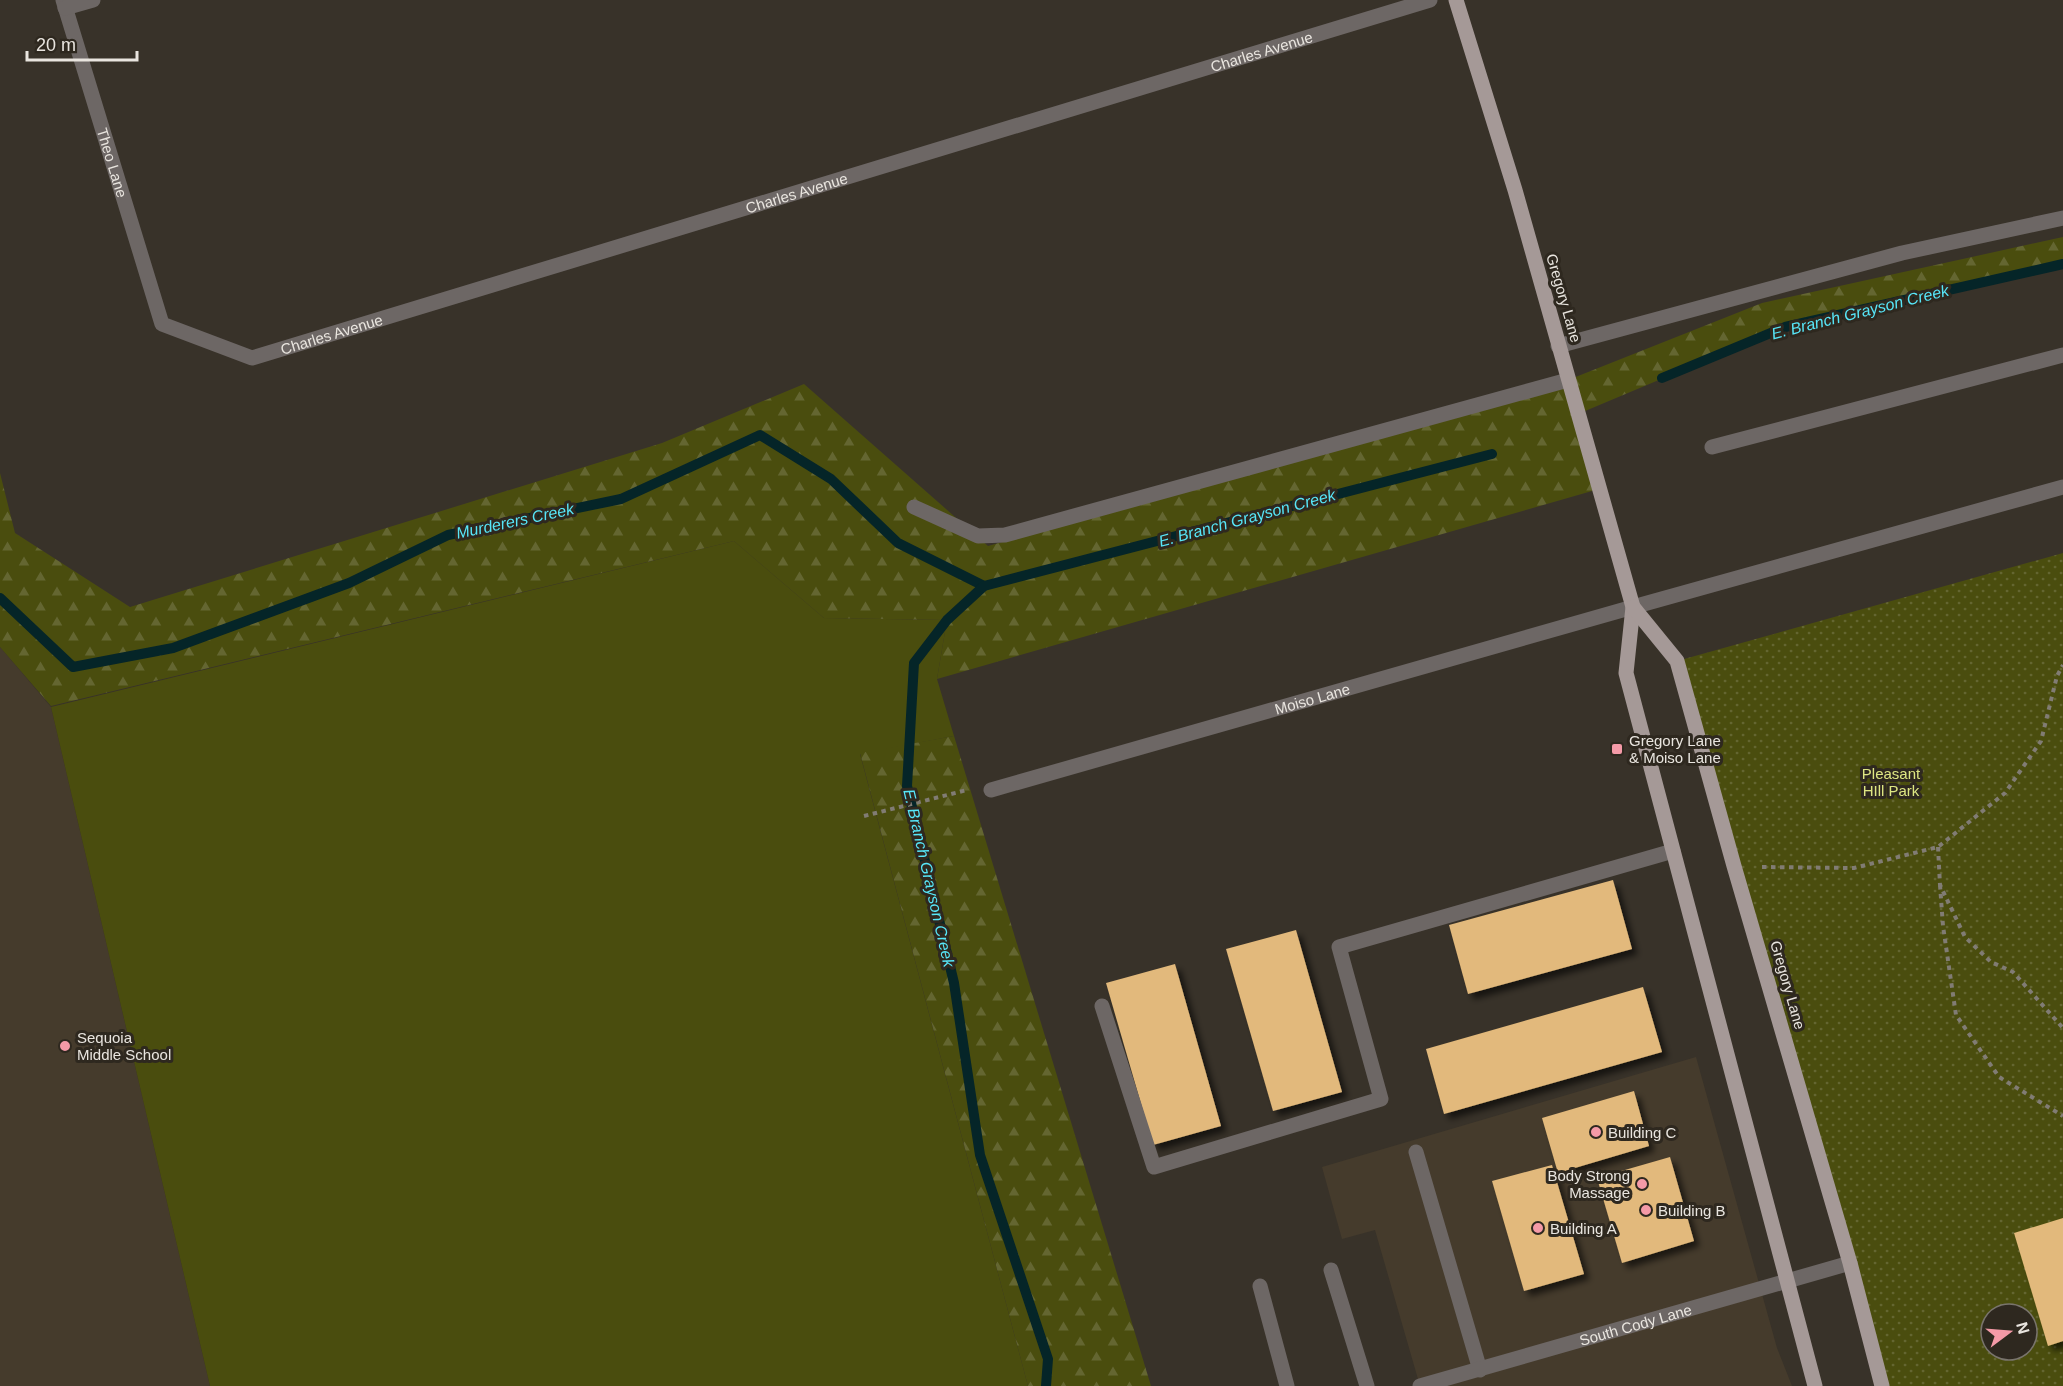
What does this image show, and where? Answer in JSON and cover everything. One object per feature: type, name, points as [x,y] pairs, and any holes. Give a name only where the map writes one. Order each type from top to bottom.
[{"type":"main road","name":"Gregory Lane","points":[[1456,0],[1515,190],[1633,607],[1626,672],[1815,1386]]},
{"type":"main road","name":"Gregory Lane","points":[[1633,607],[1677,661],[1734,866],[1850,1263],[1882,1386]]},
{"type":"street","points":[[64,4],[93,0]]},
{"type":"street","name":"Charles Avenue","points":[[162,324],[252,358],[1430,0]]},
{"type":"street","name":"Theo Lane","points":[[64,4],[162,324]]},
{"type":"street","points":[[1558,346],[1902,253],[2063,218]]},
{"type":"street","points":[[1712,447],[2063,355]]},
{"type":"street","points":[[914,507],[978,536],[1005,535],[1568,380]]},
{"type":"street","name":"Moiso Lane","points":[[991,790],[2063,487]]},
{"type":"street","points":[[1102,1006],[1154,1167],[1381,1099],[1339,946],[1673,851]]},
{"type":"street","points":[[1416,1152],[1480,1370]]},
{"type":"street","name":"South Cody Lane","points":[[1420,1386],[1850,1263]]},
{"type":"street","points":[[1331,1270],[1368,1386]]},
{"type":"street","points":[[1260,1286],[1287,1386]]},
{"type":"path","points":[[1734,866],[1854,868],[1938,847],[2005,792],[2041,741],[2057,676],[2063,665]]},
{"type":"path","points":[[864,816],[935,797]]},
{"type":"path","points":[[1938,847],[1942,926],[1956,1015],[1999,1077],[2063,1116]]},
{"type":"path","points":[[1940,885],[1965,937],[1991,963],[2013,972],[2063,1028]]},
{"type":"shaded area","name":"Sequoia Middle School","points":[[0,647],[51,707],[210,1386],[0,1386]]},
{"type":"shaded area","points":[[1696,1057],[1777,1348],[1792,1386],[1420,1386],[1375,1230],[1342,1239],[1322,1167]]},
{"type":"green space","points":[[2063,237],[2063,264],[1785,327],[1578,414],[1599,489],[937,679],[947,620],[824,618],[734,541],[51,706],[0,647],[0,473],[15,533],[130,607],[662,443],[804,384],[988,546],[1568,380],[1762,303]]},
{"type":"green space","points":[[734,541],[824,618],[947,620],[937,679],[954,736],[860,754],[1028,1386],[210,1386],[51,707]]},
{"type":"green space","name":"Pleasant HIll Park","points":[[2063,553],[2063,1386],[1882,1386],[1677,661]]},
{"type":"green space","points":[[954,736],[1151,1386],[1028,1386],[860,753]]},
{"type":"building","points":[[1613,880],[1632,949],[1468,994],[1449,925]]},
{"type":"building","points":[[1296,930],[1342,1092],[1273,1111],[1226,949]]},
{"type":"building","points":[[1175,964],[1221,1126],[1153,1145],[1106,983]]},
{"type":"building","points":[[1643,987],[1662,1052],[1444,1114],[1426,1049]]},
{"type":"building","name":"Building C","points":[[1634,1091],[1649,1146],[1558,1173],[1542,1118]]},
{"type":"building","name":"Building B","points":[[1670,1157],[1694,1241],[1622,1263],[1597,1178]]},
{"type":"building","name":"Building A","points":[[1552,1165],[1584,1274],[1524,1291],[1492,1181]]},
{"type":"building","points":[[2063,1218],[2063,1341],[2048,1346],[2039,1316],[2039,1302],[2035,1302],[2014,1233]]},
{"type":"waterway","name":"E. Branch Grayson Creek","points":[[1662,378],[1785,327],[2063,264]]},
{"type":"waterway","name":"Murderers Creek","points":[[0,598],[73,667],[173,648],[349,583],[448,535],[621,499],[760,435],[831,479],[898,543],[984,586]]},
{"type":"waterway","name":"E. Branch Grayson Creek","points":[[1046,1386],[1048,1359],[980,1155],[954,983],[907,786],[914,663],[947,620],[984,586],[1492,454]]},
{"type":"place","name":"Gregory Lane & Moiso Lane","points":[[1617,749]]},
{"type":"place","name":"Sequoia Middle School","points":[[65,1046]]},
{"type":"place","name":"Building C","points":[[1596,1132]]},
{"type":"place","name":"Body Strong Massage","points":[[1642,1184]]},
{"type":"place","name":"Building B","points":[[1646,1210]]},
{"type":"place","name":"Building A","points":[[1538,1228]]}]
